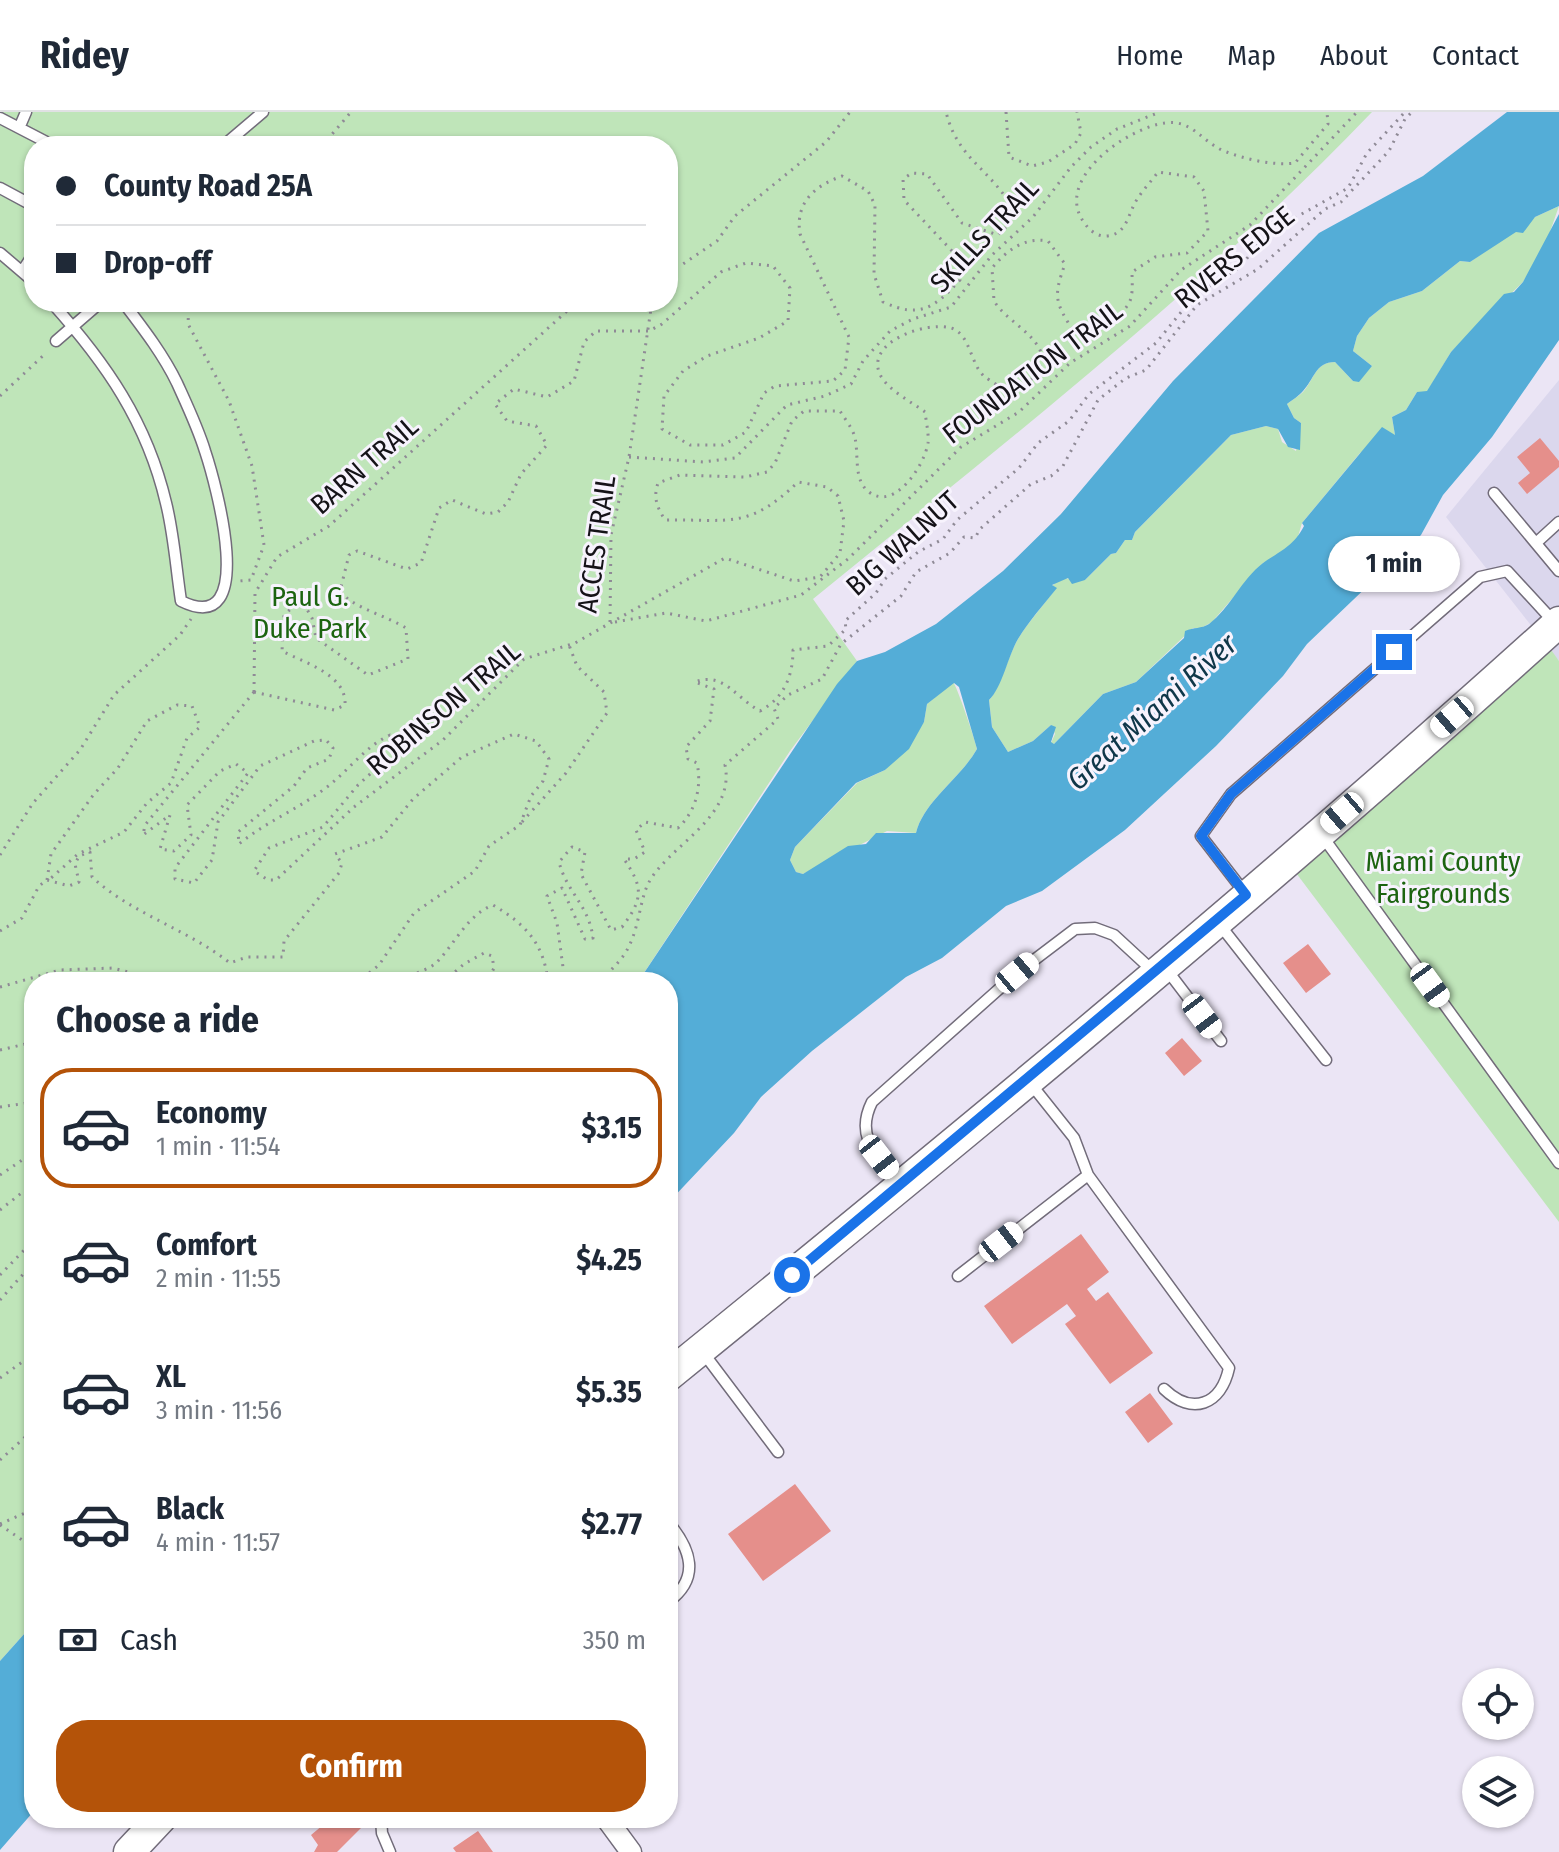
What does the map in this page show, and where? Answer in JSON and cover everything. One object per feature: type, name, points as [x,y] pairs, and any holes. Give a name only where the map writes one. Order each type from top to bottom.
[{"type":"main road","points":[[678,1368],[901,1186],[1217,920],[1558,625]]},
{"type":"main road","points":[[129,1852],[152,1828]]},
{"type":"street","points":[[613,1828],[631,1852]]},
{"type":"lane","points":[[20,126],[26,112]]},
{"type":"lane","points":[[235,136],[263,112]]},
{"type":"lane","points":[[0,118],[37,136]]},
{"type":"lane","points":[[0,188],[24,201]]},
{"type":"lane","points":[[0,253],[23,270]]},
{"type":"lane","points":[[60,312],[118,383],[149,446],[166,504],[181,601],[197,609],[221,598],[227,581],[224,522],[205,448],[176,381],[130,312]]},
{"type":"lane","points":[[56,341],[89,312]]},
{"type":"lane","points":[[1494,493],[1559,571]]},
{"type":"lane","points":[[1536,543],[1559,522]]},
{"type":"lane","points":[[1246,895],[1201,836],[1231,794],[1408,639],[1480,577],[1507,571],[1558,625]]},
{"type":"lane","points":[[1320,833],[1559,1163]]},
{"type":"lane","points":[[1217,920],[1326,1060]]},
{"type":"lane","points":[[901,1186],[865,1136],[863,1119],[872,1102],[1017,973],[1075,929],[1095,928],[1114,935],[1159,968],[1221,1041]]},
{"type":"lane","points":[[1027,1080],[1074,1138],[1088,1175],[1229,1368],[1225,1384],[1215,1398],[1201,1404],[1183,1403],[1164,1389]]},
{"type":"lane","points":[[958,1276],[1088,1175]]},
{"type":"lane","points":[[701,1349],[778,1452]]},
{"type":"lane","points":[[678,1537],[689,1554],[691,1576],[678,1595]]},
{"type":"lane","points":[[384,1828],[390,1852]]},
{"type":"path","points":[[331,136],[351,112]]},
{"type":"path","points":[[678,266],[717,241],[735,216],[826,142],[850,112]]},
{"type":"path","points":[[678,310],[721,272],[746,263],[773,266],[790,288],[788,321],[759,338],[707,356],[683,371],[664,396],[662,429],[690,445],[723,445],[746,432],[764,393],[775,386],[833,381],[845,370],[849,337],[800,234],[797,218],[801,204],[826,182],[842,176],[868,191],[875,205],[874,274],[883,302],[901,310],[928,309],[960,280],[953,252],[904,200],[903,179],[912,173],[927,174],[962,223],[998,235],[1007,226],[1013,209],[997,184],[952,136],[946,112]]},
{"type":"path","points":[[1006,112],[1009,157],[1032,166],[1048,162],[1075,144],[1081,133],[1077,112]]},
{"type":"path","name":"SKILLS TRAIL","points":[[629,457],[703,462],[735,458],[787,405],[825,396],[851,384],[863,361],[890,331],[913,319],[951,307],[992,255],[1033,217],[1071,167],[1091,147],[1117,129],[1160,112]]},
{"type":"path","name":"ROBINSON TRAIL","points":[[254,692],[145,825],[143,835],[170,815],[160,849],[174,851],[191,835],[187,805],[220,771],[236,764],[248,773],[175,868],[175,879],[194,883],[212,860],[218,822],[260,766],[314,741],[326,740],[333,748],[329,759],[307,768],[294,786],[238,832],[239,844],[261,826],[323,790],[377,741],[390,735],[404,743],[358,785],[323,827],[269,848],[254,871],[268,880],[276,880],[354,807],[443,740],[524,659],[569,645],[725,558],[794,581],[820,577],[840,553],[844,521],[838,496],[827,487],[798,482],[774,505],[748,519],[665,520],[657,507],[654,493],[658,483],[680,475],[745,477],[767,472],[775,463],[792,421],[804,411],[840,411],[855,435],[859,478],[869,492],[882,496],[897,492],[917,473],[928,443],[925,412],[887,384],[878,371],[879,357],[890,344],[915,328],[951,328],[962,336],[982,375],[1006,389],[1021,387],[1040,369],[1042,354],[1034,340],[994,301],[992,268],[1010,250],[1035,239],[1048,241],[1065,264],[1055,292],[1058,307],[1074,332],[1087,333],[1121,313],[1131,300],[1132,272],[1144,262],[1187,253],[1208,231],[1204,191],[1194,177],[1184,173],[1158,172],[1133,206],[1130,221],[1117,232],[1105,237],[1084,223],[1075,190],[1086,172],[1115,144],[1165,123],[1185,124],[1221,150],[1284,165],[1295,163],[1328,124],[1327,112]]},
{"type":"path","name":"FOUNDATION TRAIL","points":[[610,623],[666,613],[706,621],[801,595],[848,559],[961,447],[1019,412],[1070,363],[1130,326],[1181,270],[1250,225],[1357,112]]},
{"type":"path","name":"BIG WALNUT","points":[[564,972],[557,923],[547,896],[553,890],[562,888],[585,939],[593,938],[590,915],[564,882],[559,862],[572,847],[585,852],[581,874],[611,930],[622,927],[639,896],[640,882],[624,859],[634,859],[645,852],[636,830],[645,822],[678,828],[691,816],[700,779],[697,763],[688,759],[686,747],[710,721],[714,689],[695,682],[708,677],[722,680],[741,701],[760,711],[776,702],[793,669],[793,650],[828,646],[846,629],[845,621],[876,593],[885,579],[918,552],[943,539],[957,520],[1019,468],[1038,443],[1069,421],[1089,394],[1156,343],[1195,295],[1239,268],[1268,233],[1348,188],[1367,153],[1405,112]]},
{"type":"path","name":"RIVERS EDGE","points":[[610,972],[627,952],[641,918],[648,884],[707,820],[728,779],[725,765],[778,719],[774,708],[788,695],[822,679],[841,644],[901,596],[916,572],[950,553],[964,537],[975,538],[980,529],[1031,484],[1051,476],[1063,466],[1098,400],[1126,378],[1146,370],[1197,305],[1258,269],[1325,209],[1341,202],[1389,151],[1405,119],[1412,112]]},
{"type":"path","points":[[189,312],[188,324],[229,401],[252,466],[264,545],[251,580],[227,581]]},
{"type":"path","name":"BARN TRAIL","points":[[254,692],[255,593],[277,557],[329,526],[566,312]]},
{"type":"path","name":"ACCES TRAIL","points":[[610,623],[611,535],[629,457],[632,420],[642,381],[651,312]]},
{"type":"path","points":[[254,692],[334,710],[345,705],[346,695],[338,681],[282,651],[284,615],[294,606],[305,606],[312,618],[316,638],[368,675],[408,659],[406,628],[386,615],[346,600],[340,591],[349,555],[357,551],[407,569],[421,563],[439,508],[452,500],[486,514],[498,512],[508,502],[521,474],[547,445],[536,426],[507,421],[495,404],[514,389],[547,397],[574,381],[584,342],[596,331],[649,331],[676,312]]},
{"type":"path","points":[[0,396],[56,341]]},
{"type":"path","points":[[0,855],[33,803],[80,750],[114,695],[180,635],[197,609]]},
{"type":"path","name":"ACCES TRAIL","points":[[370,972],[379,965],[414,913],[475,871],[489,846],[520,825],[566,773],[607,713],[604,692],[577,666],[569,645]]},
{"type":"path","points":[[0,931],[22,918],[39,886],[48,880],[78,854],[124,832],[147,803],[171,783],[187,738],[200,727],[192,706],[177,705],[147,721],[118,768],[94,794],[51,854],[48,880]]},
{"type":"path","points":[[48,880],[69,886],[79,882],[75,864],[79,856],[90,852],[92,877],[112,895],[205,943],[230,963],[247,957],[283,957],[284,941],[339,873],[342,863],[335,854],[382,837],[413,799],[462,757],[514,734],[536,741],[549,759],[543,781],[531,796],[520,825]]},
{"type":"path","points":[[421,972],[435,964],[457,933],[483,908],[493,905],[515,917],[534,937],[545,972]]},
{"type":"path","points":[[455,972],[484,953],[492,956],[492,972]]},
{"type":"path","points":[[53,972],[113,968],[128,972]]},
{"type":"path","points":[[0,987],[24,980]]},
{"type":"path","points":[[0,1050],[24,1044]]},
{"type":"path","points":[[0,1107],[24,1103]]},
{"type":"path","points":[[0,1175],[24,1159]]},
{"type":"path","points":[[0,1210],[24,1191]]},
{"type":"path","points":[[0,1275],[24,1250]]},
{"type":"path","points":[[0,1300],[24,1273]]},
{"type":"path","points":[[0,1378],[24,1361]]},
{"type":"path","points":[[0,1460],[24,1438]]},
{"type":"path","points":[[0,1525],[24,1514]]},
{"type":"path","points":[[0,1525],[24,1541]]},
{"type":"shaded area","points":[[1559,380],[1559,661],[1446,517]]},
{"type":"green space","name":"Paul G. Duke Park","points":[[0,112],[1372,112],[1240,242],[1171,303],[813,599],[857,661],[790,751],[645,972],[24,972],[24,1634],[0,1661]]},
{"type":"green space","points":[[1559,206],[1545,246],[1523,282],[1451,352],[1427,392],[1417,392],[1406,410],[1392,417],[1395,435],[1360,453],[1302,523],[1297,540],[1278,557],[1263,563],[1212,622],[1201,628],[1193,628],[1136,682],[1103,694],[1054,744],[1051,743],[1055,734],[1051,725],[1033,741],[1008,752],[992,727],[989,700],[1018,639],[1056,588],[1052,586],[1061,578],[1085,580],[1111,554],[1116,553],[1125,540],[1132,540],[1135,532],[1231,435],[1266,426],[1278,429],[1282,442],[1296,451],[1301,423],[1294,418],[1287,404],[1303,392],[1323,365],[1335,362],[1353,381],[1372,366],[1353,351],[1357,336],[1369,318],[1389,302],[1422,291],[1460,261],[1470,262],[1535,217]]},
{"type":"green space","name":"Miami County Fairgrounds","points":[[1542,637],[1559,661],[1559,1222],[1287,861]]},
{"type":"green space","points":[[953,682],[977,749],[934,800],[916,833],[887,831],[803,874],[796,872],[790,860],[795,847],[857,783],[885,770],[924,722],[927,704]]},
{"type":"water","name":"Great Miami River","points":[[1507,112],[1559,112],[1559,206],[1535,217],[1523,233],[1516,232],[1470,262],[1460,261],[1422,291],[1389,302],[1369,318],[1357,336],[1353,351],[1372,366],[1359,382],[1353,381],[1335,362],[1328,363],[1319,368],[1307,387],[1287,404],[1294,418],[1301,423],[1300,450],[1288,447],[1278,429],[1266,426],[1231,435],[1135,532],[1132,540],[1125,540],[1116,553],[1111,554],[1085,580],[1072,584],[1068,578],[1052,585],[1057,588],[1018,639],[998,688],[989,700],[992,727],[1008,752],[1033,741],[1051,725],[1056,727],[1051,742],[1054,744],[1103,694],[1136,682],[1184,638],[1185,631],[1206,626],[1216,617],[1263,563],[1295,539],[1304,526],[1302,523],[1382,427],[1395,435],[1392,417],[1406,410],[1417,392],[1427,391],[1451,352],[1504,294],[1514,292],[1523,282],[1559,214],[1559,340],[1492,437],[1443,495],[1421,535],[1307,644],[1283,676],[1216,746],[1125,830],[1042,891],[1006,906],[942,958],[906,977],[812,1051],[761,1097],[734,1133],[678,1192],[678,972],[645,972],[837,684],[857,661],[885,652],[936,624],[1003,571],[1061,514],[1173,381],[1319,233],[1423,176]],"holes":[[[954,683],[959,687],[977,749],[934,800],[916,833],[876,833],[866,844],[848,846],[803,874],[796,872],[790,860],[795,847],[856,783],[885,770],[909,749],[924,722],[927,704]]]},
{"type":"water","points":[[24,1634],[24,1822],[0,1850],[0,1661]]},
{"type":"building","points":[[1540,438],[1559,461],[1559,467],[1527,494],[1518,483],[1530,473],[1517,457]]},
{"type":"building","points":[[1308,944],[1331,974],[1306,993],[1283,963]]},
{"type":"building","points":[[1182,1038],[1202,1061],[1184,1076],[1165,1053]]},
{"type":"building","points":[[1081,1234],[1109,1272],[1087,1289],[1096,1301],[1108,1292],[1153,1353],[1110,1384],[1065,1324],[1076,1316],[1067,1304],[1012,1344],[984,1306]]},
{"type":"building","points":[[1150,1393],[1173,1424],[1148,1443],[1125,1412]]},
{"type":"building","points":[[795,1484],[831,1531],[763,1581],[728,1534]]},
{"type":"building","points":[[319,1828],[361,1828],[337,1852],[314,1852],[318,1845],[311,1835]]},
{"type":"building","points":[[478,1831],[493,1852],[456,1852],[453,1848]]},
{"type":"route","points":[[792,1275],[1246,895],[1201,836],[1231,794],[1394,652]]}]
